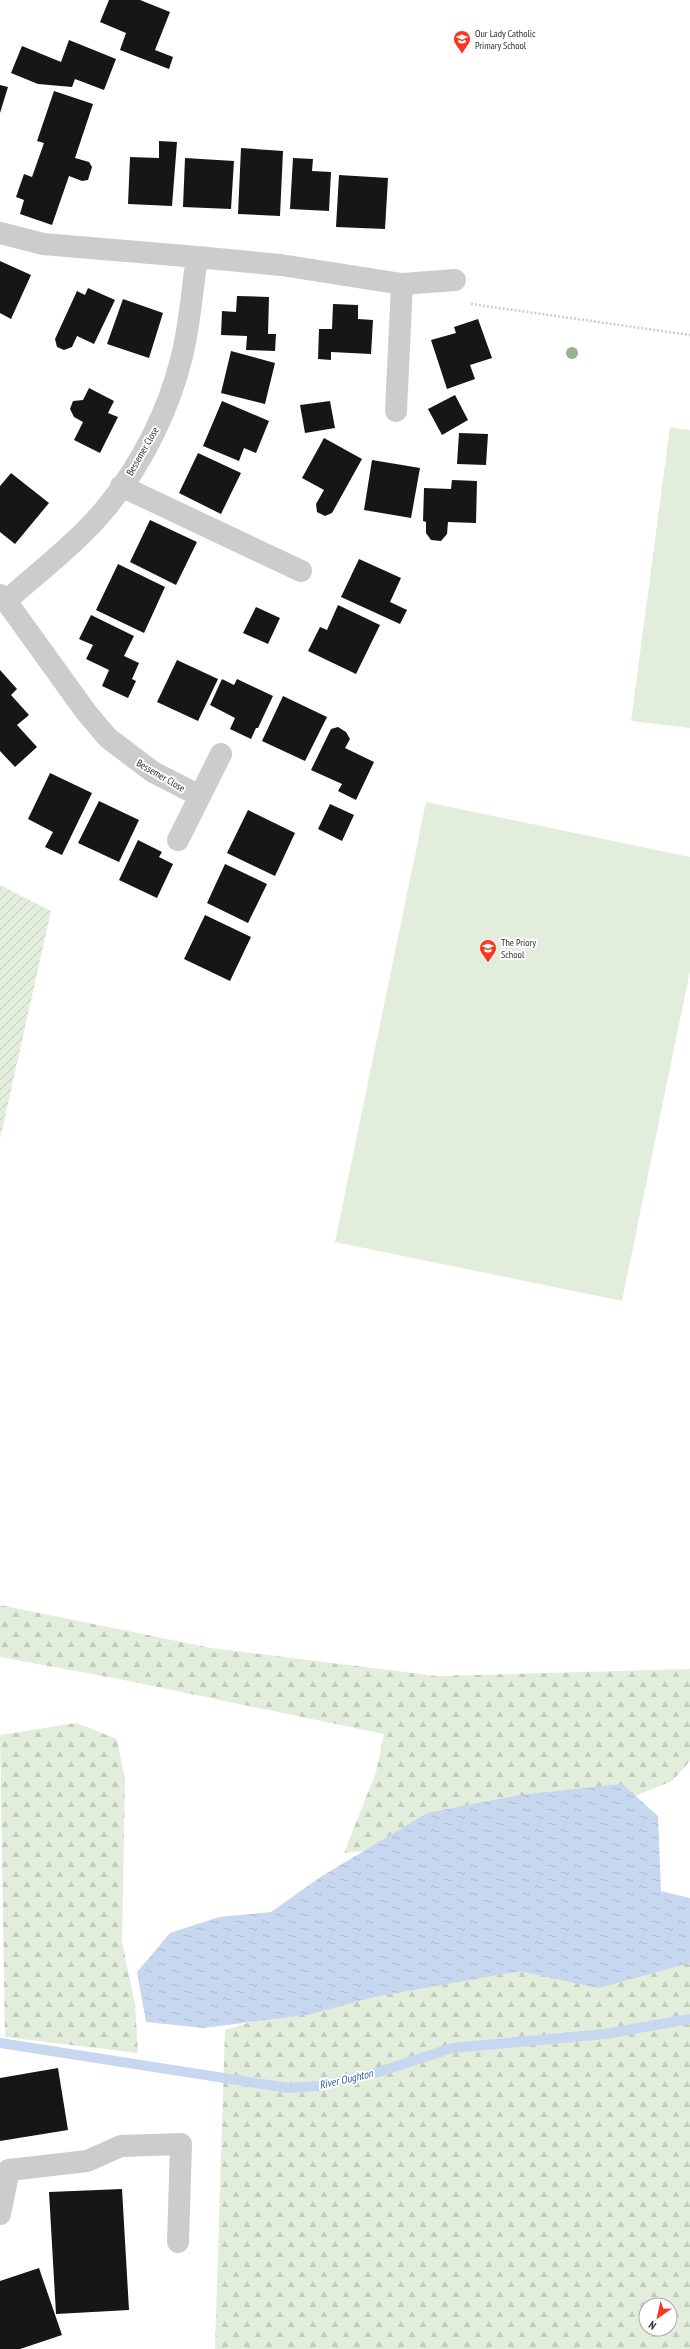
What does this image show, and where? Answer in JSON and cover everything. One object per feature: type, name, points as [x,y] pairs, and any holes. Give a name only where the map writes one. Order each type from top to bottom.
[{"type":"street","points":[[0,233],[43,244],[281,265],[402,284],[455,280]]},
{"type":"street","name":"Bessemer Close","points":[[197,257],[182,356],[165,410],[146,448],[106,508],[82,532],[3,598],[86,712],[108,738],[153,772],[200,796]]},
{"type":"street","points":[[396,411],[402,284]]},
{"type":"street","points":[[122,486],[301,571]]},
{"type":"street","points":[[178,840],[221,754]]},
{"type":"street","points":[[0,2214],[9,2170],[87,2161],[121,2146],[181,2144],[178,2242]]},
{"type":"path","points":[[455,280],[471,304],[690,336]]},
{"type":"green space","points":[[670,427],[690,430],[690,728],[631,721]]},
{"type":"green space","points":[[426,802],[690,857],[690,971],[622,1301],[335,1242]]},
{"type":"green space","points":[[0,885],[51,911],[0,1139]]},
{"type":"green space","points":[[0,1605],[211,1648],[437,1676],[690,1669],[690,1761],[672,1781],[544,1833],[344,1853],[376,1772],[384,1734],[119,1679],[0,1657]]},
{"type":"green space","points":[[76,1723],[117,1739],[125,1780],[122,1942],[135,2004],[138,2053],[5,2037],[0,1735]]},
{"type":"green space","points":[[690,1947],[690,2349],[215,2349],[225,2030],[460,1958]]},
{"type":"water","points":[[622,1784],[658,1816],[661,1891],[690,1898],[690,1963],[598,1988],[520,1971],[374,1997],[311,2014],[204,2028],[146,2022],[137,1972],[170,1933],[219,1917],[271,1912],[322,1876],[427,1813],[519,1795]]},
{"type":"building","points":[[109,0],[140,0],[170,12],[155,50],[173,57],[169,69],[120,50],[126,33],[100,22]]},
{"type":"building","points":[[69,40],[116,59],[104,90],[75,79],[72,87],[38,84],[11,73],[22,46],[61,62]]},
{"type":"building","points":[[0,85],[8,87],[0,113]]},
{"type":"building","points":[[54,91],[93,104],[75,158],[89,162],[92,167],[88,180],[82,181],[69,176],[52,225],[20,214],[24,200],[16,197],[24,174],[32,177],[44,143],[37,141]]},
{"type":"building","points":[[159,141],[177,142],[172,206],[128,204],[130,157],[159,158]]},
{"type":"building","points":[[241,148],[283,151],[280,216],[238,214]]},
{"type":"building","points":[[185,158],[234,161],[231,209],[183,207]]},
{"type":"building","points":[[293,158],[313,159],[312,171],[331,172],[329,211],[290,209]]},
{"type":"building","points":[[339,175],[388,178],[385,229],[336,227]]},
{"type":"building","points":[[0,261],[31,275],[11,319],[0,313]]},
{"type":"building","points":[[88,288],[115,300],[94,344],[77,336],[72,347],[64,350],[57,347],[55,339],[77,291],[85,295]]},
{"type":"building","points":[[237,296],[269,297],[268,334],[276,334],[275,351],[246,350],[247,336],[221,335],[222,311],[236,312]]},
{"type":"building","points":[[123,299],[163,313],[149,358],[107,344]]},
{"type":"building","points":[[333,304],[358,305],[358,319],[373,320],[371,354],[331,352],[331,360],[318,359],[319,329],[332,329]]},
{"type":"building","points":[[478,319],[492,358],[470,365],[475,379],[447,389],[431,340],[456,333],[454,327]]},
{"type":"building","points":[[231,351],[275,363],[265,404],[221,393]]},
{"type":"building","points":[[89,388],[114,401],[108,413],[118,417],[100,453],[74,440],[83,422],[74,417],[70,409],[73,401],[83,400]]},
{"type":"building","points":[[455,395],[468,420],[442,435],[428,409]]},
{"type":"building","points":[[222,401],[269,421],[256,453],[244,448],[239,461],[203,446]]},
{"type":"building","points":[[330,401],[335,428],[305,433],[300,405]]},
{"type":"building","points":[[459,433],[488,434],[486,465],[457,464]]},
{"type":"building","points":[[324,438],[362,459],[332,513],[325,516],[317,512],[316,504],[324,490],[302,478]]},
{"type":"building","points":[[198,453],[241,473],[221,514],[179,493]]},
{"type":"building","points":[[372,460],[420,468],[411,518],[364,510]]},
{"type":"building","points":[[11,473],[49,503],[15,544],[0,532],[0,486]]},
{"type":"building","points":[[452,480],[477,481],[476,523],[448,522],[447,534],[441,541],[431,540],[426,533],[426,522],[423,521],[424,488],[451,489]]},
{"type":"building","points":[[150,520],[197,542],[176,585],[130,562]]},
{"type":"building","points":[[359,559],[401,578],[390,602],[407,610],[400,624],[341,597]]},
{"type":"building","points":[[118,564],[165,587],[144,633],[96,610]]},
{"type":"building","points":[[338,605],[380,625],[356,674],[308,651],[320,627],[327,630]]},
{"type":"building","points":[[256,607],[280,618],[268,644],[243,633]]},
{"type":"building","points":[[91,615],[134,636],[124,656],[139,663],[132,679],[136,681],[128,698],[102,686],[109,670],[86,659],[93,645],[79,639]]},
{"type":"building","points":[[177,660],[218,679],[198,721],[157,702]]},
{"type":"building","points":[[0,670],[17,689],[11,695],[29,715],[17,725],[37,747],[15,767],[0,751]]},
{"type":"building","points":[[222,679],[234,685],[237,679],[273,696],[258,728],[256,728],[251,739],[230,729],[235,718],[210,705]]},
{"type":"building","points":[[283,696],[327,717],[305,761],[262,741]]},
{"type":"building","points":[[338,727],[346,732],[350,739],[345,748],[374,762],[356,800],[338,791],[342,784],[311,770],[331,729]]},
{"type":"building","points":[[50,773],[92,793],[62,855],[45,847],[53,832],[28,819]]},
{"type":"building","points":[[99,801],[139,820],[119,862],[78,843]]},
{"type":"building","points":[[330,804],[354,815],[342,841],[318,829]]},
{"type":"building","points":[[248,810],[295,833],[275,876],[227,853]]},
{"type":"building","points":[[138,840],[162,852],[159,857],[173,864],[157,898],[119,880]]},
{"type":"building","points":[[225,864],[267,884],[248,923],[207,903]]},
{"type":"building","points":[[205,915],[251,937],[230,981],[184,959]]},
{"type":"building","points":[[58,2068],[68,2130],[0,2141],[0,2078]]},
{"type":"building","points":[[122,2189],[129,2310],[56,2314],[49,2192]]},
{"type":"building","points":[[39,2268],[62,2335],[20,2349],[0,2349],[0,2281]]},
{"type":"waterway","name":"River Oughton","points":[[0,2043],[288,2088],[320,2086],[379,2072],[452,2048],[605,2034],[690,2019]]},
{"type":"place","name":"Our Lady Catholic Primary School","points":[[462,54]]},
{"type":"place","name":"The Priory School","points":[[488,963]]}]
